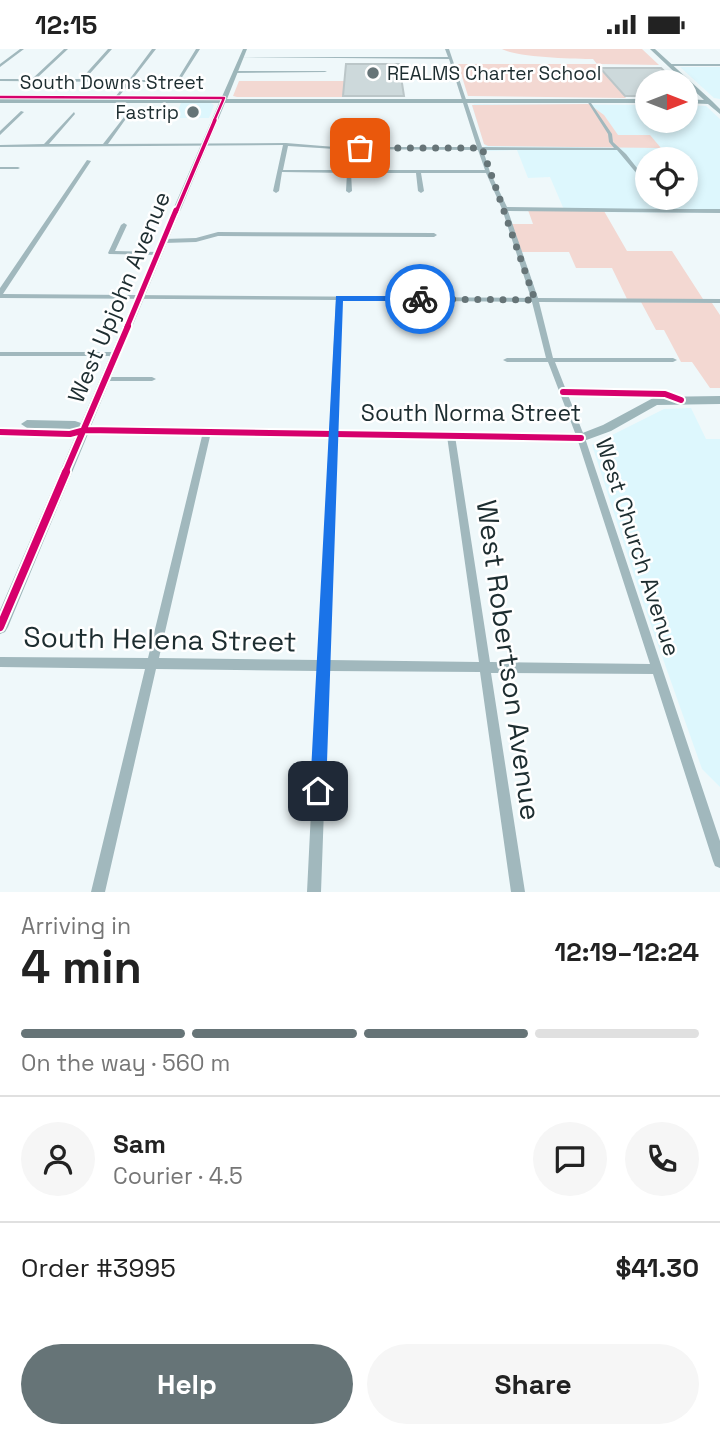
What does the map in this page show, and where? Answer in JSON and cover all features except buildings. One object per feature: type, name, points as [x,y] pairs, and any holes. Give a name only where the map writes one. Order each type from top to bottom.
[{"type":"main road","name":"West Upjohn Avenue","points":[[0,627],[245,49]]},
{"type":"main road","points":[[652,49],[720,112]]},
{"type":"main road","name":"South Downs Street","points":[[0,99],[635,101]]},
{"type":"main road","points":[[698,101],[720,101]]},
{"type":"main road","name":"South Norma Street","points":[[0,432],[70,433],[85,430],[581,438],[607,428],[655,401],[720,400]]},
{"type":"main road","name":"South Norma Street","points":[[0,424],[75,425],[85,430]]},
{"type":"street","points":[[0,67],[22,49]]},
{"type":"street","points":[[33,80],[66,49]]},
{"type":"street","points":[[82,80],[110,49]]},
{"type":"street","points":[[116,99],[154,49]]},
{"type":"street","points":[[0,80],[178,81],[198,49]]},
{"type":"street","points":[[402,49],[403,58]]},
{"type":"street","name":"West Church Avenue","points":[[447,49],[488,172],[505,209],[535,300],[550,359],[581,438],[720,861]]},
{"type":"street","points":[[241,57],[450,58]]},
{"type":"street","points":[[670,65],[720,65]]},
{"type":"street","points":[[234,72],[325,72]]},
{"type":"street","points":[[0,86],[8,80]]},
{"type":"street","points":[[589,101],[617,149],[635,170]]},
{"type":"street","points":[[0,134],[22,112]]},
{"type":"street","points":[[45,146],[74,113]]},
{"type":"street","points":[[104,146],[128,113]]},
{"type":"street","points":[[276,191],[286,144]]},
{"type":"street","points":[[0,146],[286,144],[318,147],[617,149]]},
{"type":"street","points":[[0,294],[89,161]]},
{"type":"street","points":[[0,168],[18,168]]},
{"type":"street","points":[[281,170],[488,172]]},
{"type":"street","points":[[349,171],[349,191]]},
{"type":"street","points":[[418,171],[421,191]]},
{"type":"street","points":[[505,209],[720,211]]},
{"type":"street","points":[[124,226],[111,254],[158,254]]},
{"type":"street","points":[[164,239],[218,234],[434,235]]},
{"type":"street","points":[[0,294],[720,301]]},
{"type":"street","points":[[314,892],[339,298]]},
{"type":"street","points":[[0,353],[117,354]]},
{"type":"street","points":[[507,360],[673,360]]},
{"type":"street","points":[[106,379],[152,379]]},
{"type":"street","name":"South Norma Street","points":[[563,392],[665,394],[681,400]]},
{"type":"street","points":[[98,892],[207,432]]},
{"type":"street","name":"West Robertson Avenue","points":[[451,436],[518,892]]},
{"type":"street","name":"South Helena Street","points":[[0,662],[656,669]]},
{"type":"shaded area","points":[[502,49],[642,49],[659,65],[598,64],[626,98],[468,96],[458,64],[597,64],[593,59],[532,56]]},
{"type":"shaded area","points":[[680,67],[720,67],[720,99],[714,98],[698,83],[698,70],[683,70]]},
{"type":"shaded area","points":[[239,81],[344,81],[344,97],[233,96]]},
{"type":"shaded area","points":[[181,103],[214,105],[209,118],[175,118]]},
{"type":"shaded area","points":[[474,104],[635,105],[635,133],[698,133],[698,106],[706,106],[720,119],[720,213],[565,212],[550,177],[528,178],[517,150],[487,151],[472,106]]},
{"type":"shaded area","points":[[589,104],[604,115],[618,135],[650,135],[660,147],[488,146],[484,144],[472,105]]},
{"type":"shaded area","points":[[528,210],[604,211],[627,251],[672,251],[703,299],[627,299],[612,268],[576,268],[569,252],[521,252],[511,224],[533,224]]},
{"type":"shaded area","points":[[641,302],[712,303],[720,315],[720,388],[710,388],[692,362],[681,362],[664,330],[656,330]]},
{"type":"shaded area","points":[[691,408],[706,439],[720,439],[720,787],[702,769],[641,597],[592,445],[664,409]]},
{"type":"cycle path","points":[[0,97],[224,98]]},
{"type":"cycle path","points":[[0,627],[224,98]]},
{"type":"cycle path","points":[[563,392],[665,394],[681,400]]},
{"type":"cycle path","points":[[0,432],[70,434],[85,430],[581,438]]},
{"type":"way so far","points":[[360,148],[482,148],[488,172],[500,196],[535,300],[420,299]]},
{"type":"place","name":"REALMS Charter School","points":[[373,73]]},
{"type":"place","name":"Fastrip","points":[[193,112]]},
{"type":"route","points":[[318,791],[339,298],[420,299]]}]
